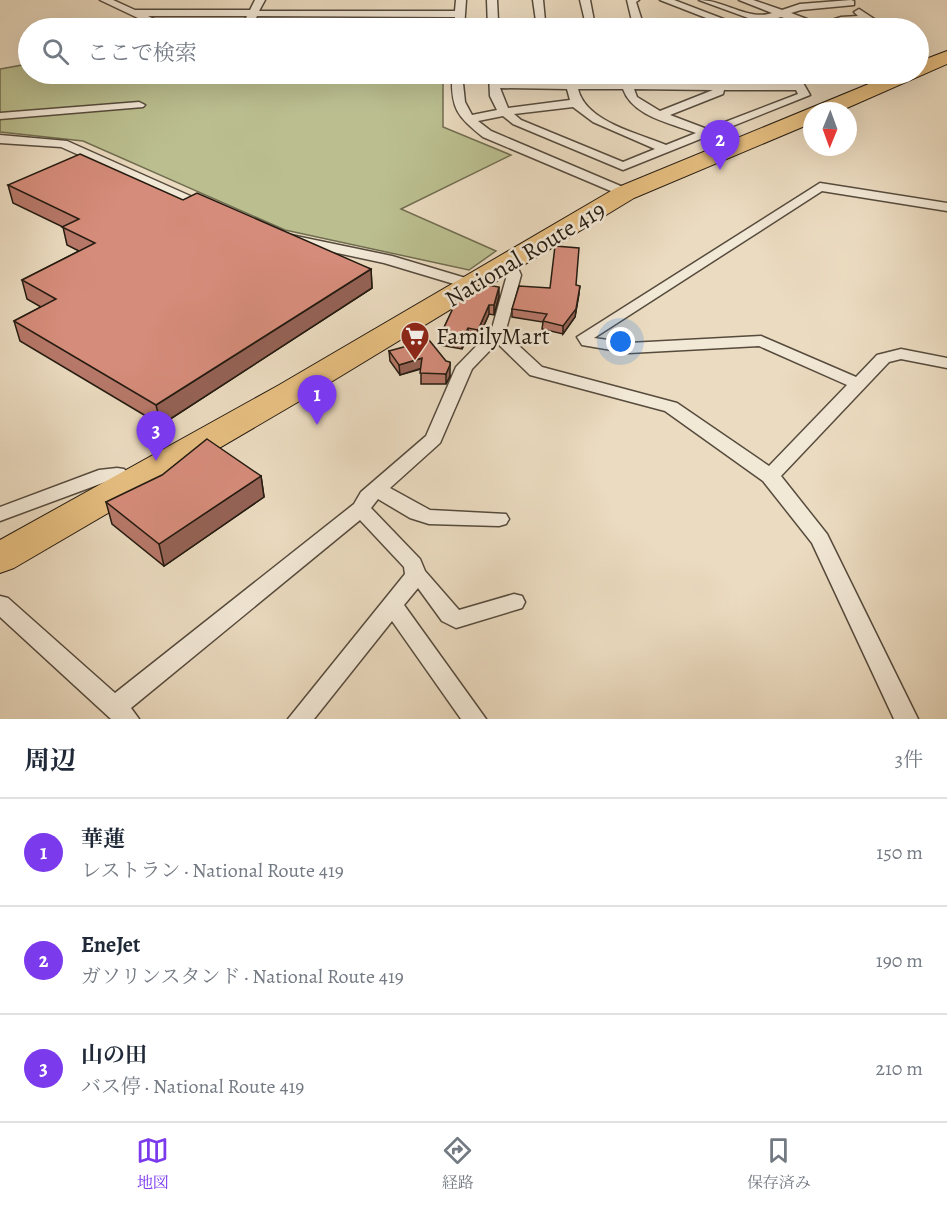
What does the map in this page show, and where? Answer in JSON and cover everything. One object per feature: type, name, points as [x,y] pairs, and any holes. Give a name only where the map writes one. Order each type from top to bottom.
[{"type":"highway","points":[[929,65],[947,57]]},
{"type":"highway","points":[[842,102],[884,84]]},
{"type":"highway","name":"National Route 419","points":[[0,558],[510,264],[625,193],[803,119]]},
{"type":"street","points":[[105,0],[145,18]]},
{"type":"street","points":[[162,13],[170,0]]},
{"type":"street","points":[[207,14],[214,0]]},
{"type":"street","points":[[459,18],[461,0]]},
{"type":"street","points":[[492,0],[493,18]]},
{"type":"street","points":[[538,0],[540,18]]},
{"type":"street","points":[[585,0],[589,18]]},
{"type":"street","points":[[634,0],[631,1],[636,18]]},
{"type":"street","points":[[665,0],[713,18]]},
{"type":"street","points":[[704,0],[754,18]]},
{"type":"street","points":[[746,0],[793,18]]},
{"type":"street","points":[[251,18],[259,1],[337,3]]},
{"type":"street","points":[[771,18],[800,7],[850,1],[865,18]]},
{"type":"street","points":[[402,14],[404,2]]},
{"type":"street","points":[[134,13],[459,14]]},
{"type":"street","points":[[457,84],[457,105],[467,118],[486,134],[625,193]]},
{"type":"street","points":[[494,84],[495,99],[503,112],[517,122],[623,166],[804,95],[798,84]]},
{"type":"street","points":[[560,84],[800,87]]},
{"type":"street","points":[[573,85],[576,103],[597,120],[666,149]]},
{"type":"street","points":[[627,86],[632,99],[646,110],[707,133]]},
{"type":"street","points":[[660,115],[719,92],[718,86]]},
{"type":"street","points":[[467,118],[576,103]]},
{"type":"street","points":[[0,116],[139,105]]},
{"type":"street","points":[[0,139],[63,144],[224,214]]},
{"type":"street","points":[[858,384],[761,341],[629,348],[595,344],[588,342],[585,337],[820,187],[947,207]]},
{"type":"street","points":[[275,235],[387,259],[474,285]]},
{"type":"street","points":[[0,604],[121,713],[361,509],[368,497],[430,445],[464,367],[497,334],[514,275],[510,264]]},
{"type":"street","points":[[497,334],[536,371],[671,407],[770,476],[820,540],[906,719]]},
{"type":"street","points":[[770,476],[883,358],[901,354],[947,363]]},
{"type":"street","points":[[0,514],[105,475],[117,474],[128,483]]},
{"type":"street","points":[[377,489],[417,513],[429,517],[499,519]]},
{"type":"street","points":[[361,509],[413,564],[416,574],[425,580],[449,615],[456,619],[514,602]]},
{"type":"street","points":[[300,719],[416,574]]},
{"type":"street","points":[[392,604],[474,719]]},
{"type":"green space","points":[[18,66],[18,84],[443,84],[443,127],[511,155],[401,209],[496,251],[469,270],[285,230],[83,141],[0,132],[0,69]]},
{"type":"building","points":[[80,154],[183,200],[197,193],[371,269],[156,405],[14,321],[56,299],[22,280],[95,243],[62,227],[79,219],[8,185]]},
{"type":"building","points":[[555,246],[579,248],[576,285],[580,286],[576,309],[563,326],[543,321],[547,314],[512,309],[519,286],[550,288]]},
{"type":"building","points":[[481,284],[499,287],[494,305],[489,305],[478,330],[468,328],[462,339],[440,336],[454,306],[452,302]]},
{"type":"building","points":[[429,340],[446,361],[450,362],[446,374],[420,373],[422,358],[399,365],[389,351]]},
{"type":"building","points":[[207,439],[261,476],[159,544],[106,502],[162,475]]},
{"type":"place","name":"EneJet","points":[[720,170]]},
{"type":"place","name":"FamilyMart","points":[[415,362]]},
{"type":"place","name":"華蓮","points":[[317,425]]},
{"type":"place","name":"山の田","points":[[156,461]]}]
